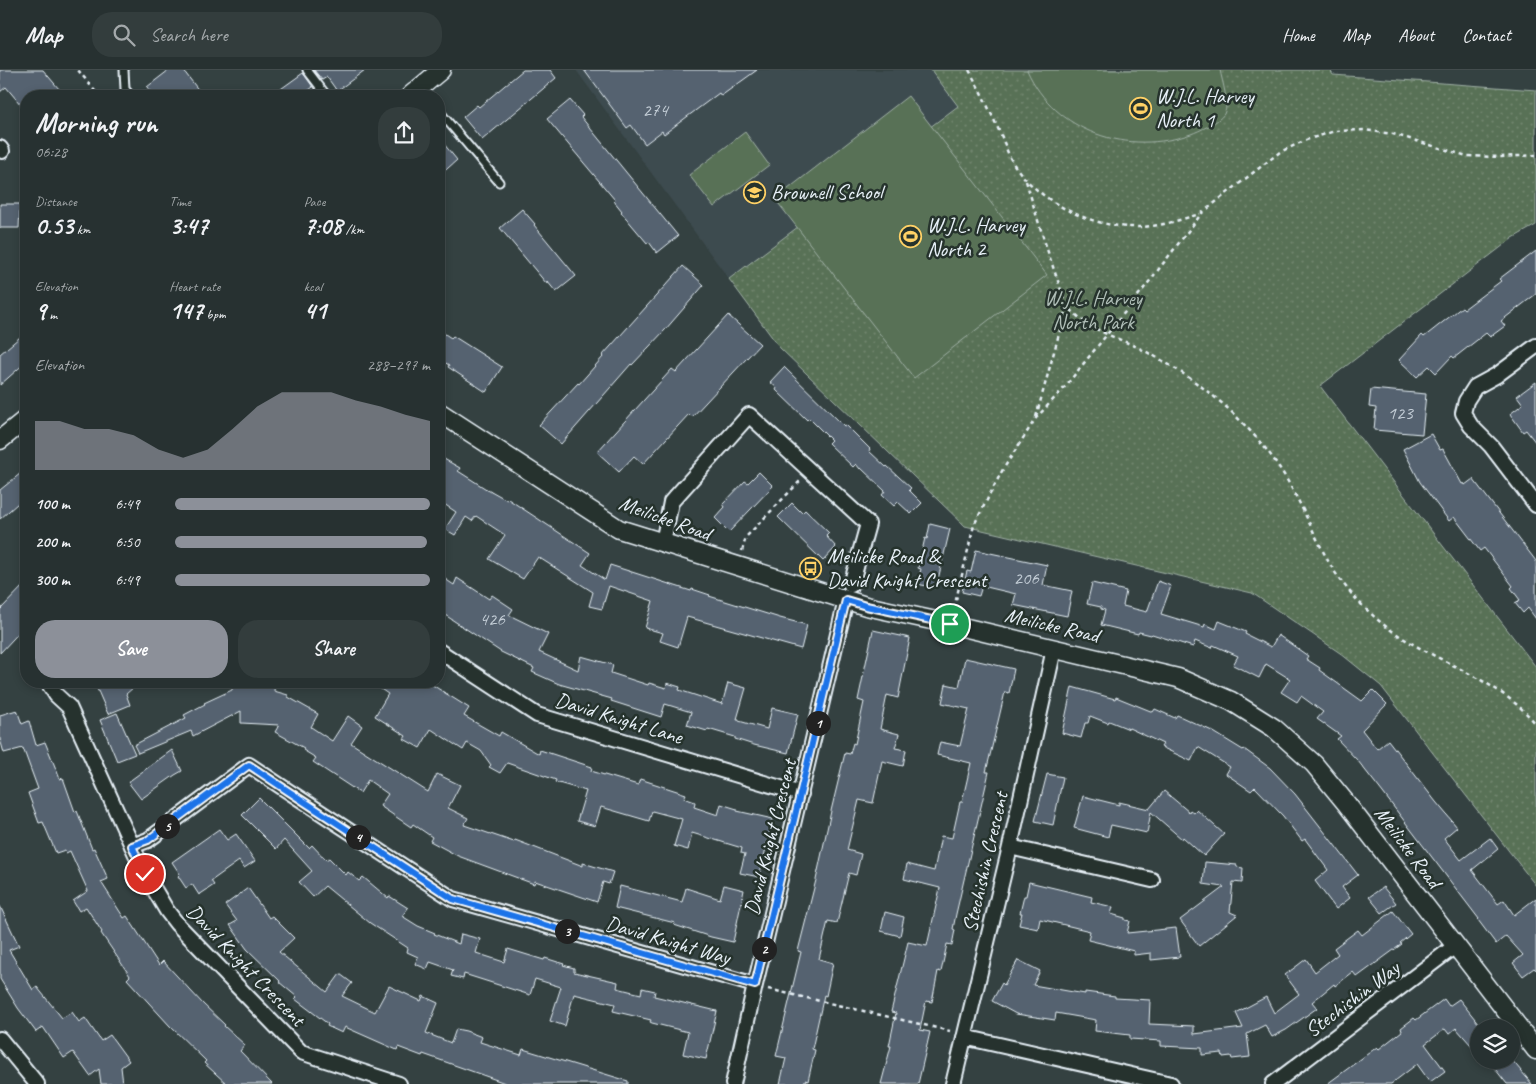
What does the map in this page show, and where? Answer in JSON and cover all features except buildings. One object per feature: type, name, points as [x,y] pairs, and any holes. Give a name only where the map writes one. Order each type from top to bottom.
[{"type":"street","points":[[420,90],[441,70]]},
{"type":"street","points":[[1536,346],[1496,375],[1475,387],[1466,401],[1463,413],[1470,426],[1491,446],[1536,505]]},
{"type":"street","points":[[662,543],[671,502],[748,415],[810,470]]},
{"type":"street","name":"Meilicke Road","points":[[445,416],[619,529],[737,566],[849,592],[866,606],[1178,678],[1231,701],[1274,728],[1314,764],[1536,1050]]},
{"type":"street","points":[[0,440],[20,424]]},
{"type":"street","name":"David Knight Crescent","points":[[733,1084],[849,592],[868,524],[810,470]]},
{"type":"street","name":"Stechishin Crescent","points":[[953,1084],[1010,847],[1054,649]]},
{"type":"street","name":"David Knight Lane","points":[[445,655],[537,715],[801,794]]},
{"type":"street","name":"David Knight Crescent","points":[[52,688],[69,707],[145,874],[177,924],[301,1052],[399,1084]]},
{"type":"street","name":"David Knight Way","points":[[132,846],[148,840],[249,765],[453,899],[755,985]]},
{"type":"street","points":[[1010,847],[1152,880]]},
{"type":"street","name":"Stechishin Way","points":[[1272,1084],[1456,946]]},
{"type":"street","points":[[964,1037],[1171,1084]]},
{"type":"street","points":[[0,1039],[37,1084]]},
{"type":"lane","points":[[124,70],[126,90]]},
{"type":"lane","points":[[307,70],[323,90]]},
{"type":"lane","points":[[445,118],[499,182]]},
{"type":"path","points":[[78,70],[94,90]]},
{"type":"path","points":[[969,70],[1002,137],[1012,162],[1026,181],[1061,206],[1080,217],[1122,227],[1153,226],[1202,213]]},
{"type":"path","points":[[953,608],[974,525],[1002,471],[1036,418],[1064,388],[1202,213],[1280,152],[1306,140],[1335,131],[1364,130],[1394,134],[1467,156],[1502,157],[1536,154]]},
{"type":"path","points":[[1026,181],[1044,241],[1067,305],[1090,326],[1168,363],[1195,381],[1226,406],[1279,466],[1313,528],[1325,555],[1358,601],[1402,639],[1499,691],[1536,724]]},
{"type":"path","points":[[1036,418],[1067,305]]},
{"type":"path","points":[[737,566],[746,537],[810,470]]},
{"type":"path","points":[[1532,719],[1536,716]]},
{"type":"path","points":[[772,990],[949,1031]]},
{"type":"shaded area","name":"Brownell School","points":[[576,70],[931,70],[958,106],[729,279]]},
{"type":"green space","name":"W.J.L. Harvey North Park","points":[[931,70],[1330,70],[1333,75],[1536,90],[1536,225],[1513,238],[1320,386],[1536,667],[1536,886],[1381,686],[1340,653],[1252,593],[965,526],[780,348],[729,279],[958,106]]},
{"type":"green space","name":"W.J.L. Harvey North 1","points":[[1027,70],[1220,70],[1226,99],[1226,110],[1218,120],[1191,134],[1167,140],[1143,142],[1119,140],[1096,134],[1075,124],[1056,110],[1040,92]]},
{"type":"green space","name":"W.J.L. Harvey North 2","points":[[908,96],[1047,275],[914,378],[775,199]]},
{"type":"green space","points":[[745,132],[769,165],[714,207],[689,175]]},
{"type":"place","name":"W.J.L. Harvey North 1","points":[[1140,108]]},
{"type":"place","name":"Brownell School","points":[[755,192]]},
{"type":"place","name":"W.J.L. Harvey North 2","points":[[911,237]]},
{"type":"place","name":"Meilicke Road & David Knight Crescent","points":[[811,568]]},
{"type":"route","points":[[145,874],[132,846],[148,840],[249,765],[453,899],[755,985],[846,600],[950,624]]}]
